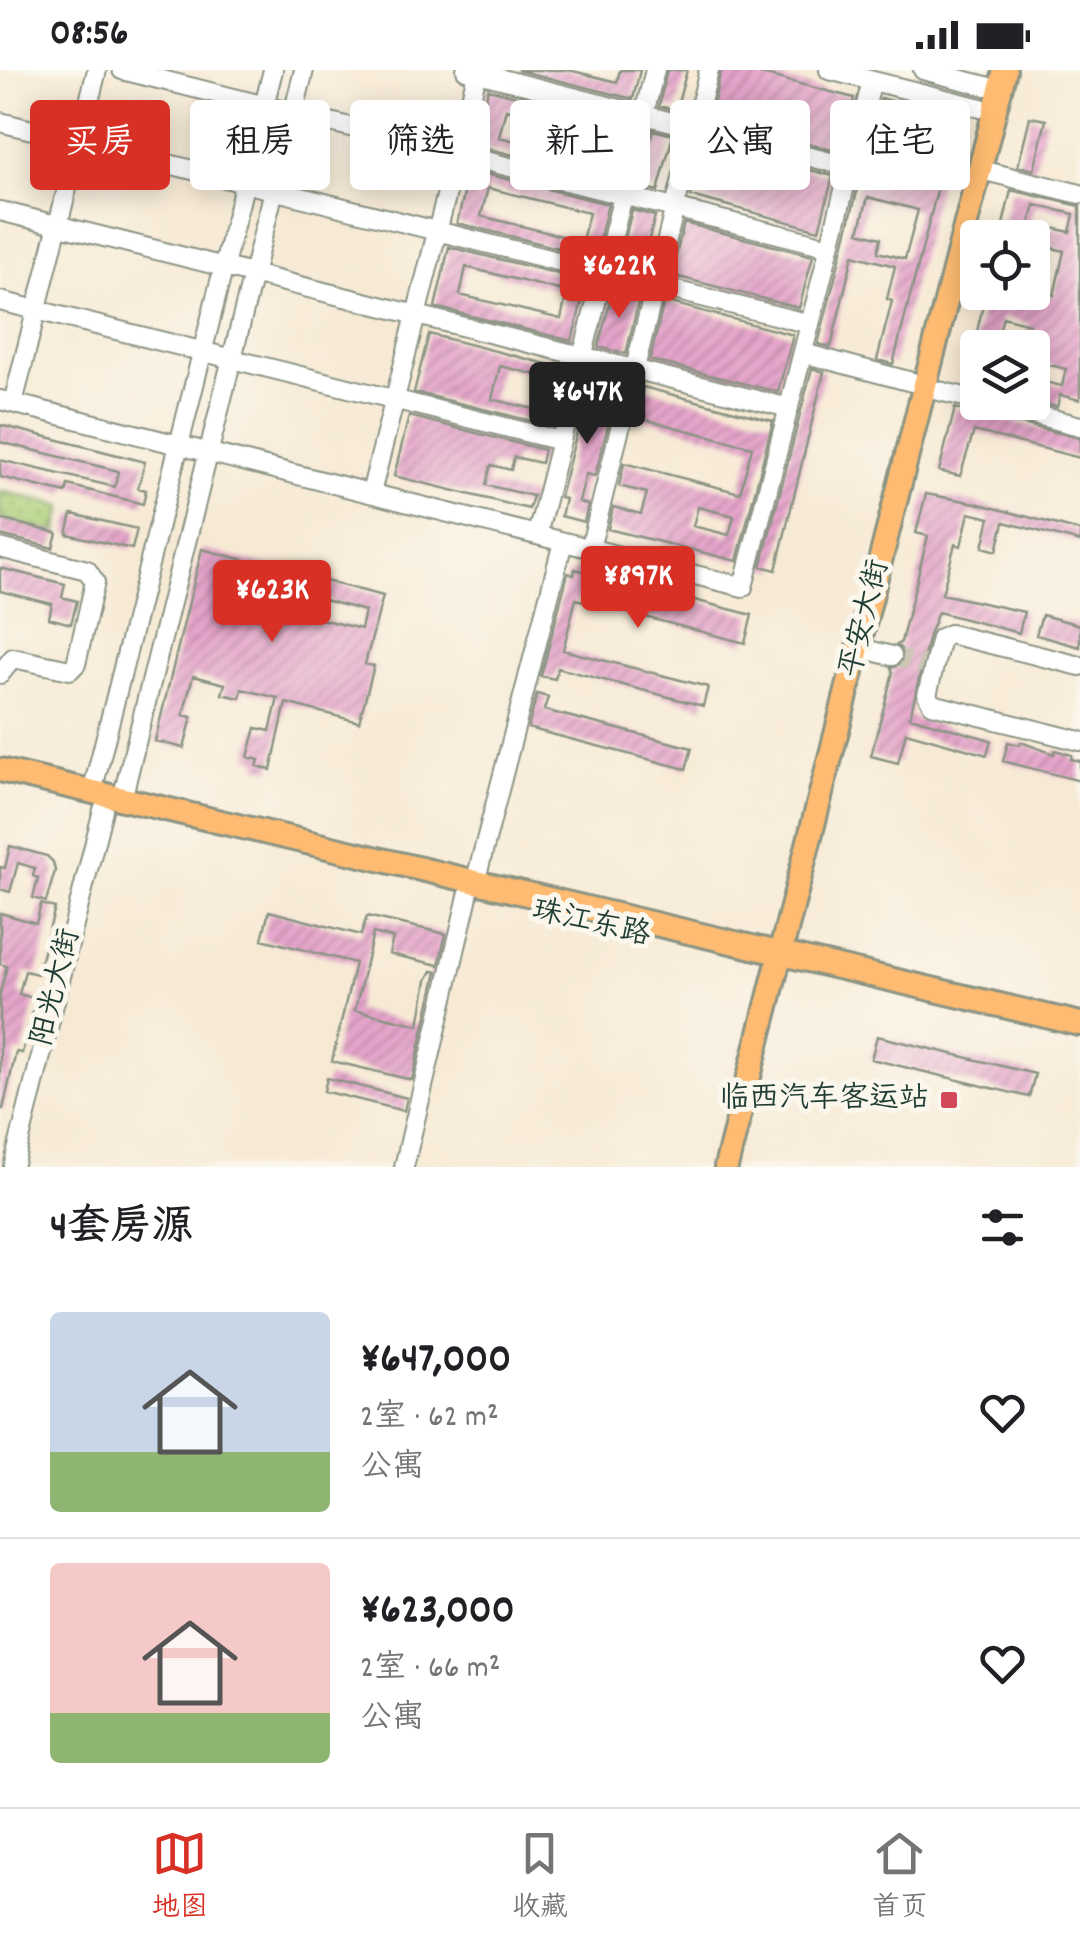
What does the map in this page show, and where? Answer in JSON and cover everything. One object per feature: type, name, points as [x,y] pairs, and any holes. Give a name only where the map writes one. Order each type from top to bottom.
[{"type":"main road","name":"平安大街","points":[[726,1167],[773,958],[919,385],[1006,70]]},
{"type":"main road","name":"平安大街","points":[[711,1167],[860,648],[986,88]]},
{"type":"main road","points":[[0,770],[471,889],[1080,1024]]},
{"type":"main road","points":[[0,785],[106,799]]},
{"type":"main road","points":[[773,958],[1080,1039]]},
{"type":"street","points":[[90,100],[97,70]]},
{"type":"street","points":[[122,70],[240,100]]},
{"type":"street","points":[[266,100],[273,70]]},
{"type":"street","points":[[296,100],[304,70]]},
{"type":"street","points":[[647,100],[654,70]]},
{"type":"street","points":[[701,100],[709,70]]},
{"type":"street","points":[[829,70],[872,81],[986,88]]},
{"type":"street","points":[[923,70],[986,88]]},
{"type":"street","points":[[468,100],[474,71],[585,100]]},
{"type":"street","points":[[867,100],[872,81]]},
{"type":"street","points":[[0,122],[30,130]]},
{"type":"street","points":[[490,162],[830,247]]},
{"type":"street","points":[[981,170],[1080,194]]},
{"type":"street","points":[[67,190],[37,310],[7,402],[744,587],[844,190]]},
{"type":"street","points":[[106,799],[179,445],[242,190]]},
{"type":"street","points":[[270,190],[810,324]]},
{"type":"street","points":[[371,494],[448,190]]},
{"type":"street","points":[[536,535],[624,190]]},
{"type":"street","points":[[590,549],[679,190]]},
{"type":"street","points":[[106,799],[209,452],[274,191]]},
{"type":"street","points":[[0,210],[789,408]]},
{"type":"street","points":[[0,300],[560,441]]},
{"type":"street","points":[[803,352],[960,395]]},
{"type":"street","points":[[1050,418],[1080,426]]},
{"type":"street","points":[[404,1167],[471,889],[563,542]]},
{"type":"street","points":[[0,548],[87,570],[95,582],[76,664],[70,670],[13,658],[0,674]]},
{"type":"street","points":[[1080,666],[950,634],[941,638],[930,666],[927,695],[932,704],[1080,740]]},
{"type":"street","points":[[860,648],[892,656]]},
{"type":"street","name":"阳光大街","points":[[13,1167],[106,799]]},
{"type":"green space","points":[[0,491],[63,506],[57,533],[0,519]]},
{"type":"building","points":[[517,70],[569,70],[617,82],[620,70],[640,70],[633,99]]},
{"type":"building","points":[[667,70],[687,70],[679,100],[670,100],[670,109],[659,106]]},
{"type":"building","points":[[721,70],[746,70],[854,98],[830,100],[830,149],[810,144],[810,100],[714,100]]},
{"type":"building","points":[[488,89],[533,100],[510,100],[510,110],[506,109],[499,137],[510,140],[510,154],[490,149],[490,100],[485,100]]},
{"type":"building","points":[[1030,117],[1046,120],[1034,170],[1018,166]]},
{"type":"building","points":[[653,130],[670,134],[658,191],[650,189]]},
{"type":"building","points":[[810,170],[830,175],[819,230],[691,196],[692,190],[810,190]]},
{"type":"building","points":[[490,175],[510,180],[510,190],[551,190],[608,204],[595,257],[457,223],[465,190],[488,190],[481,216],[582,241],[589,213],[490,188]]},
{"type":"building","points":[[857,190],[937,190],[893,364],[877,360],[892,301],[887,299],[895,266],[853,255],[831,347],[818,344]],"holes":[[[868,197],[918,210],[905,259],[878,252],[881,238],[859,232]]]},
{"type":"building","points":[[1011,190],[1080,206],[1080,400],[1060,395],[1057,407],[1050,405],[1050,383],[1062,386],[1066,369],[1050,365],[1050,330],[1027,330],[1029,324],[1003,317],[1000,330],[977,330],[982,310],[1050,310],[1050,294],[1054,295],[1064,251],[1050,248],[1050,228],[1070,232],[1074,214],[1035,205],[1031,220],[1004,220]]},
{"type":"building","points":[[632,210],[655,216],[641,269],[619,263]]},
{"type":"building","points":[[684,223],[813,256],[799,308],[671,275]]},
{"type":"building","points":[[449,247],[587,281],[572,341],[435,307]],"holes":[[[466,267],[567,292],[561,319],[460,295]]]},
{"type":"building","points":[[614,288],[640,295],[626,354],[598,347]]},
{"type":"building","points":[[664,301],[793,335],[778,392],[650,360]]},
{"type":"building","points":[[429,334],[562,368],[548,425],[414,392]],"holes":[[[500,366],[546,377],[538,410],[492,399]]]},
{"type":"building","points":[[812,368],[824,372],[776,570],[761,566]]},
{"type":"building","points":[[592,375],[611,380],[605,404],[613,406],[595,476],[586,474],[579,502],[588,505],[584,522],[561,516],[565,499],[560,497]]},
{"type":"building","points":[[643,387],[773,421],[737,561],[608,529],[613,507],[641,514],[647,493],[619,486],[624,463],[740,493],[752,447],[636,417]],"holes":[[[698,507],[734,516],[729,535],[693,526]]]},
{"type":"building","points":[[955,408],[960,409],[960,420],[1005,420],[1080,438],[1080,458],[974,431],[960,476],[939,471]]},
{"type":"building","points":[[409,416],[544,450],[541,463],[514,457],[511,470],[491,465],[486,485],[533,496],[529,509],[394,476]]},
{"type":"building","points":[[0,425],[145,462],[138,488],[146,490],[143,504],[68,485],[66,493],[0,477],[0,460],[115,487],[118,471],[0,442]]},
{"type":"building","points":[[926,494],[1080,531],[1080,542],[1004,522],[997,551],[983,547],[990,518],[969,513],[961,546],[955,544],[942,594],[1024,612],[1019,633],[938,612],[910,717],[991,740],[987,755],[906,732],[898,763],[871,756],[891,668],[900,665],[904,658],[897,645],[901,642],[928,536],[916,533]]},
{"type":"building","points":[[72,514],[137,529],[132,549],[67,534]]},
{"type":"building","points":[[0,519],[57,533],[53,548],[0,535]]},
{"type":"building","points":[[202,549],[383,596],[365,664],[374,666],[359,722],[286,703],[271,770],[257,766],[259,760],[248,757],[256,728],[270,731],[278,698],[242,689],[240,698],[222,694],[225,684],[193,676],[183,715],[192,717],[184,748],[155,741]],"holes":[[[298,593],[365,611],[361,629],[292,612]]]},
{"type":"building","points":[[0,568],[65,584],[62,597],[77,601],[71,624],[49,618],[52,604],[0,591]]},
{"type":"building","points":[[575,569],[752,615],[745,643],[576,599],[563,650],[708,687],[703,706],[558,668],[555,679],[541,676],[568,573],[574,575]]},
{"type":"building","points":[[1042,615],[1080,625],[1080,647],[1036,635]]},
{"type":"building","points":[[537,694],[548,697],[544,710],[692,748],[686,769],[528,728]]},
{"type":"building","points":[[1008,742],[1072,755],[1071,759],[1080,761],[1080,781],[1003,761]]},
{"type":"building","points":[[10,846],[47,856],[53,862],[55,871],[46,902],[33,898],[38,878],[33,876],[35,868],[18,863],[10,892],[0,889],[0,867],[5,868]]},
{"type":"building","points":[[41,904],[55,908],[37,974],[25,971],[19,994],[36,999],[22,1053],[16,1052],[0,1109],[0,993],[7,966],[0,964],[0,913],[36,923]]},
{"type":"building","points":[[269,911],[361,935],[367,916],[446,934],[439,965],[389,954],[393,938],[373,933],[355,1010],[419,1025],[427,980],[432,971],[437,972],[412,1080],[332,1061],[355,963],[262,939]]},
{"type":"building","points":[[877,1036],[1035,1074],[1029,1097],[871,1059]]},
{"type":"building","points":[[327,1078],[407,1098],[404,1111],[324,1091]]},
{"type":"tunnel","points":[[892,656],[926,665]]},
{"type":"place","name":"临西汽车客运站","points":[[949,1100]]}]
